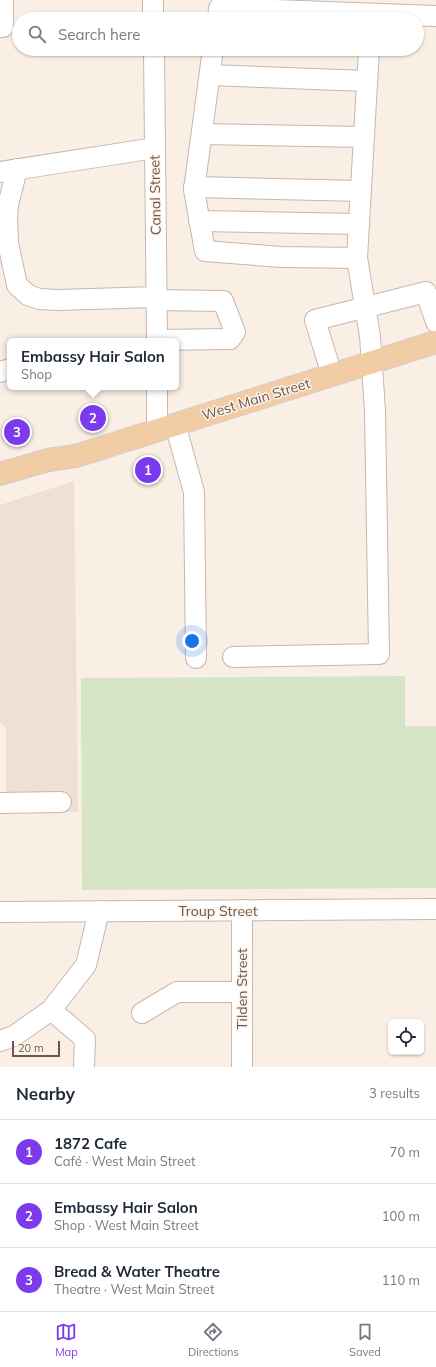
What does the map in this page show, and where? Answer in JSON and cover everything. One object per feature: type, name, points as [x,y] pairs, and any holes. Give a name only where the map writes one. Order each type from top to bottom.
[{"type":"main road","name":"West Main Street","points":[[0,474],[48,460],[76,456],[436,342]]},
{"type":"main road","name":"West Main Street","points":[[0,489],[52,473],[76,456]]},
{"type":"street","points":[[0,27],[3,27],[3,0]]},
{"type":"street","points":[[153,0],[153,12]]},
{"type":"street","points":[[219,12],[219,8],[330,6],[385,12]]},
{"type":"street","points":[[424,15],[436,16]]},
{"type":"street","name":"Canal Street","points":[[154,56],[156,338]]},
{"type":"street","points":[[212,56],[194,187],[205,252],[281,257],[357,258]]},
{"type":"street","points":[[233,657],[379,654],[375,411],[370,336],[357,258],[369,56]]},
{"type":"street","points":[[210,75],[367,81]]},
{"type":"street","points":[[202,134],[364,137]]},
{"type":"street","points":[[155,148],[8,170],[8,243],[17,285],[28,295],[39,299],[156,298],[223,301],[235,332],[230,339],[179,340]]},
{"type":"street","points":[[194,187],[361,191]]},
{"type":"street","points":[[199,222],[359,224]]},
{"type":"street","points":[[332,375],[315,320],[426,292],[436,322]]},
{"type":"street","points":[[158,390],[166,427],[194,492],[196,658]]},
{"type":"street","points":[[0,802],[61,802]]},
{"type":"street","name":"Troup Street","points":[[0,912],[436,909]]},
{"type":"street","name":"Tilden Street","points":[[242,910],[242,1067]]},
{"type":"street","points":[[0,1041],[14,1036],[51,1010],[86,965],[100,911]]},
{"type":"street","points":[[142,1013],[177,992],[242,992]]},
{"type":"street","points":[[51,1010],[85,1039],[84,1067]]},
{"type":"shaded area","points":[[74,481],[78,812],[6,813],[6,728],[0,723],[0,505]]},
{"type":"green space","points":[[405,676],[405,726],[436,726],[436,888],[82,890],[81,678]]},
{"type":"place","name":"Embassy Hair Salon","points":[[93,418]]},
{"type":"place","name":"Bread & Water Theatre","points":[[17,432]]},
{"type":"place","name":"1872 Cafe","points":[[148,470]]}]
